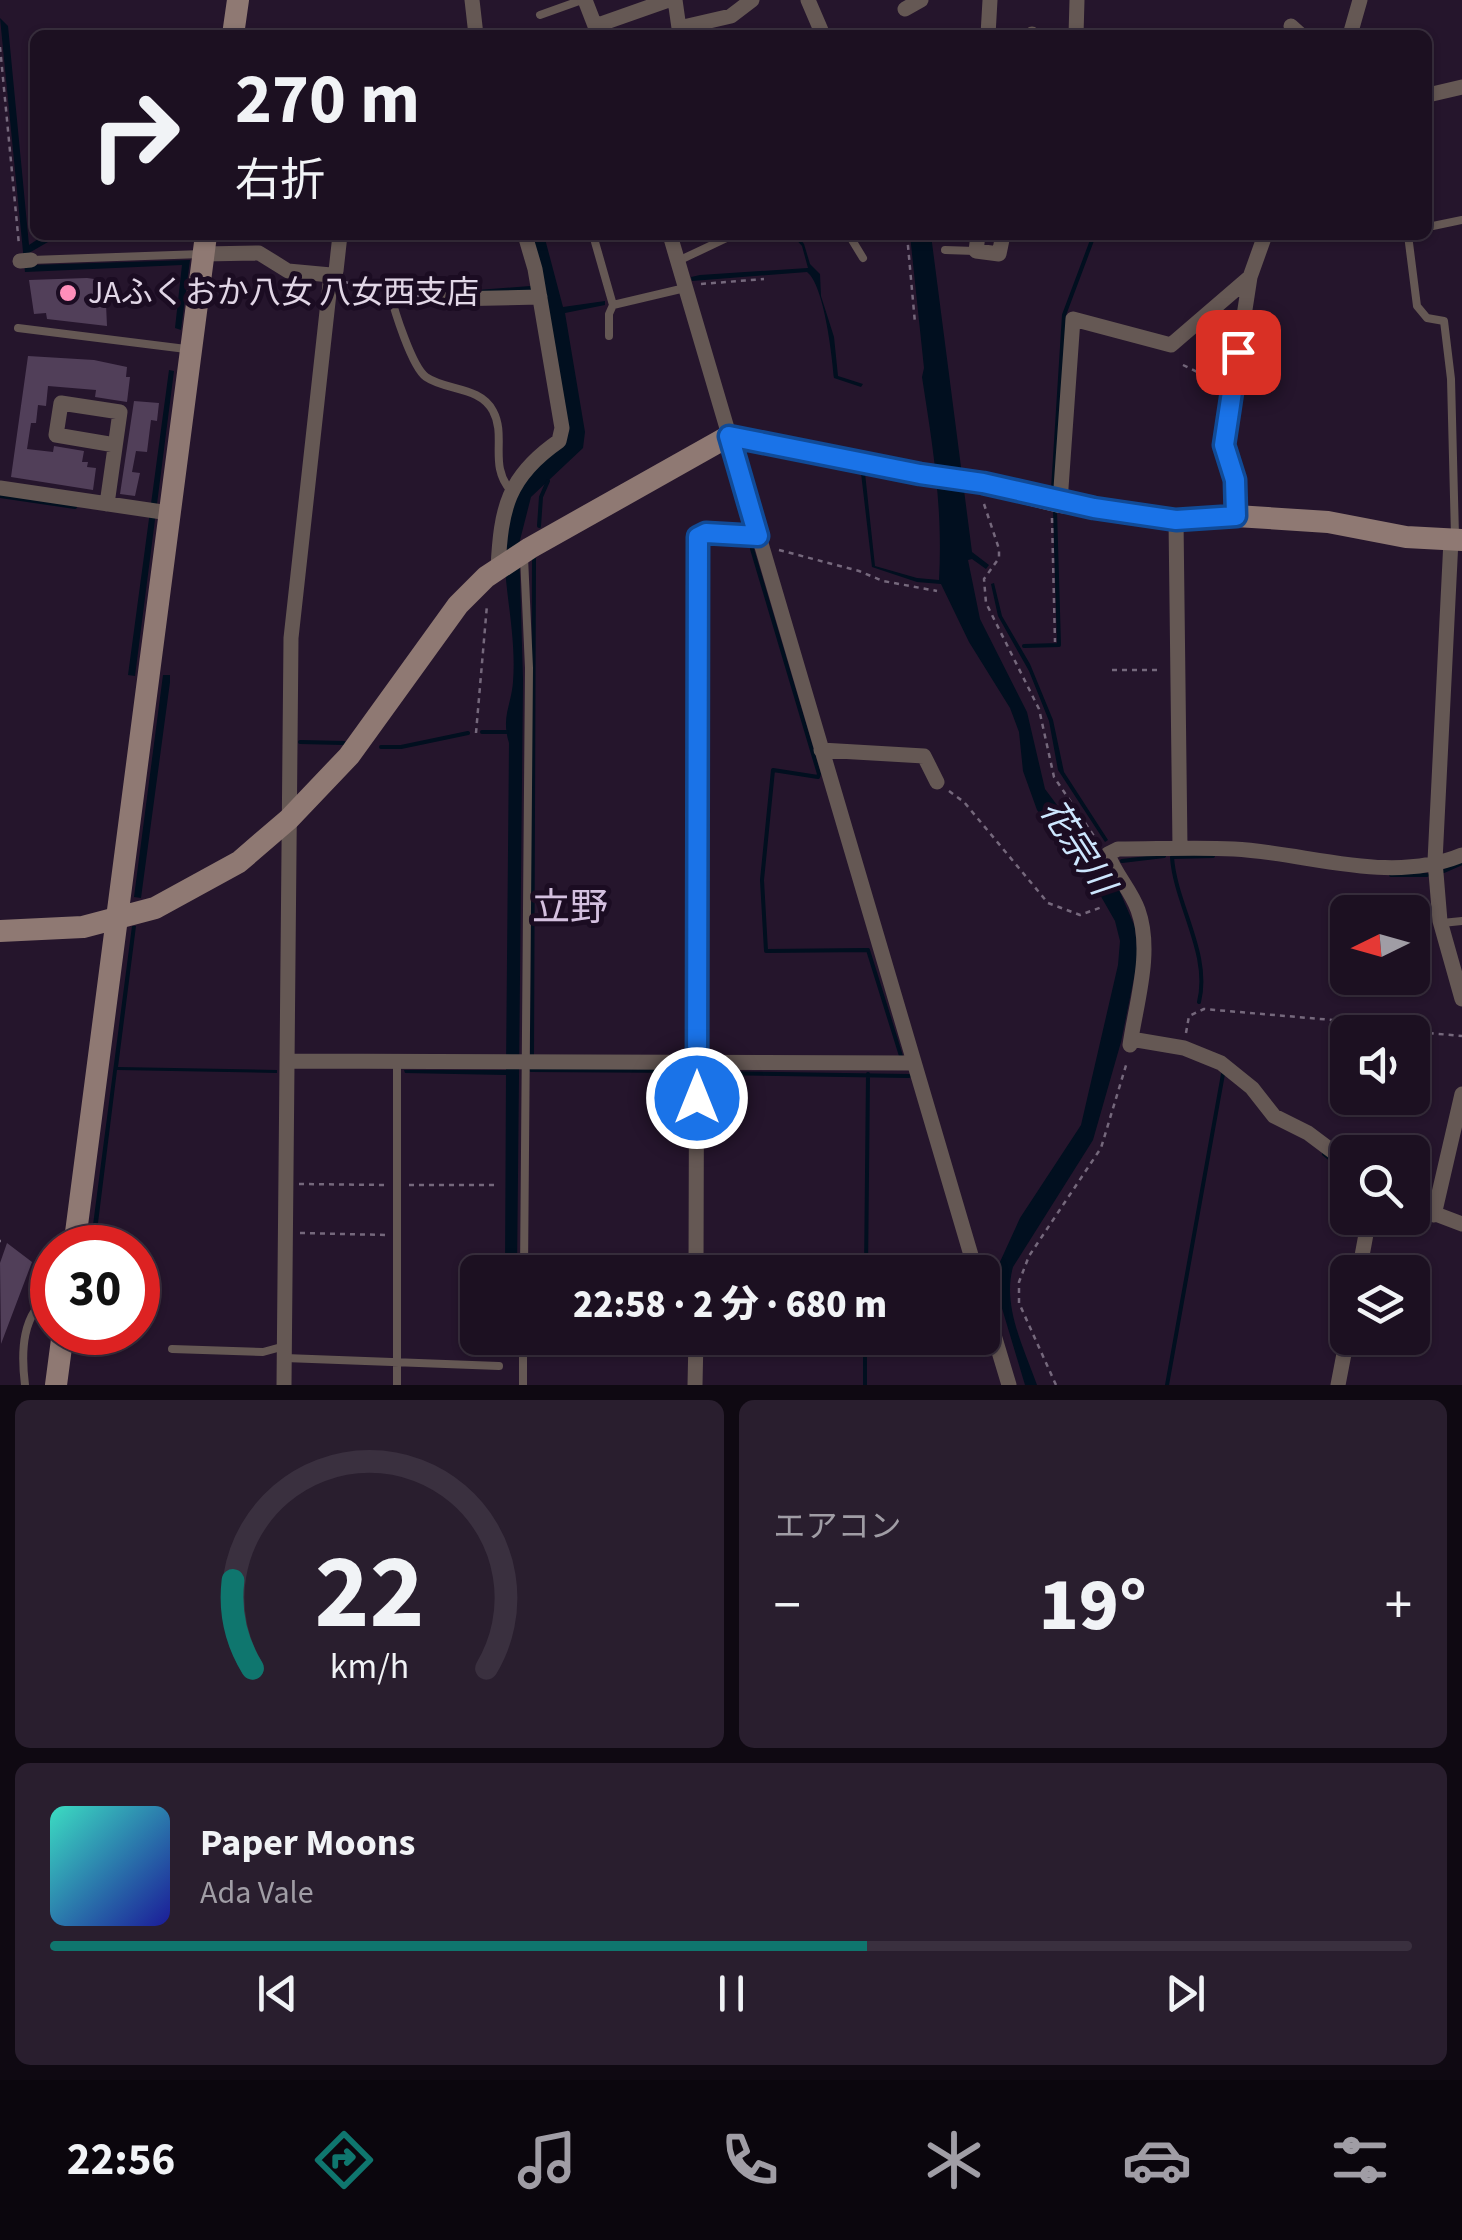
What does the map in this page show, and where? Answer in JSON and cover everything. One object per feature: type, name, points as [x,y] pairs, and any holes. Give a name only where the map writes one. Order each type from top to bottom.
[{"type":"street","points":[[235,30],[238,0]]},
{"type":"street","points":[[472,0],[475,30]]},
{"type":"street","points":[[583,0],[597,30],[672,0],[679,30]]},
{"type":"street","points":[[686,30],[732,16],[752,0]]},
{"type":"street","points":[[808,0],[821,30]]},
{"type":"street","points":[[905,8],[920,0]]},
{"type":"street","points":[[988,30],[989,0]]},
{"type":"street","points":[[1076,30],[1077,0]]},
{"type":"street","points":[[1351,30],[1360,0]]},
{"type":"street","points":[[1432,94],[1462,87]]},
{"type":"street","points":[[284,1385],[291,638],[331,275],[336,270],[339,240]]},
{"type":"street","points":[[492,572],[511,492],[537,456],[559,441],[562,428],[526,240]]},
{"type":"street","points":[[672,240],[971,1255]]},
{"type":"street","points":[[977,243],[999,254],[1002,240]]},
{"type":"street","points":[[1236,516],[1235,480],[1224,445],[1250,277],[1263,240]]},
{"type":"street","points":[[77,1225],[205,244],[259,253],[288,271],[331,275]]},
{"type":"street","points":[[1056,501],[1073,320],[1170,345],[1250,277]]},
{"type":"street","points":[[448,300],[540,297]]},
{"type":"street","points":[[0,930],[83,927],[116,920],[194,890],[239,862],[289,819],[349,756],[458,605],[492,572],[729,436],[1056,501],[1176,520],[1236,516],[1328,522],[1376,533],[1456,540],[1435,866],[1440,924],[1462,999]]},
{"type":"street","points":[[107,504],[115,445]]},
{"type":"street","points":[[0,488],[168,513]]},
{"type":"street","points":[[1176,520],[1180,848]]},
{"type":"street","points":[[696,1255],[698,537],[706,533],[760,543]]},
{"type":"street","points":[[821,750],[924,756],[938,782]]},
{"type":"street","points":[[1330,1150],[1308,1133],[1274,1116],[1252,1088],[1222,1062],[1184,1048],[1130,1042],[1143,962],[1143,932],[1128,887],[1108,854],[1118,849],[1236,849],[1382,868],[1435,866],[1462,855]]},
{"type":"street","points":[[288,1061],[912,1063]]},
{"type":"street","points":[[1434,1215],[1462,1094]]},
{"type":"street","points":[[1430,1213],[1462,1224]]},
{"type":"street","points":[[1000,1353],[1010,1385]]},
{"type":"street","points":[[56,1385],[60,1355]]},
{"type":"street","points":[[696,1355],[696,1385]]},
{"type":"street","points":[[1338,1385],[1344,1355]]},
{"type":"lane","points":[[540,15],[583,0]]},
{"type":"lane","points":[[1432,226],[1462,220]]},
{"type":"lane","points":[[594,240],[613,305],[608,336]]},
{"type":"lane","points":[[678,261],[722,240]]},
{"type":"lane","points":[[851,240],[863,258]]},
{"type":"lane","points":[[1409,240],[1417,306],[1427,318],[1444,321],[1451,379],[1456,540]]},
{"type":"lane","points":[[945,250],[977,243]]},
{"type":"lane","points":[[26,261],[205,244]]},
{"type":"lane","points":[[613,305],[685,288]]},
{"type":"lane","points":[[390,292],[423,376],[477,396],[492,409],[497,429],[497,464],[511,492]]},
{"type":"lane","points":[[18,328],[191,350]]},
{"type":"lane","points":[[523,1255],[517,1064],[529,668],[524,552]]},
{"type":"lane","points":[[1440,924],[1462,921]]},
{"type":"lane","points":[[397,1062],[397,1385]]},
{"type":"lane","points":[[24,1385],[24,1336],[30,1322]]},
{"type":"lane","points":[[172,1349],[499,1366]]},
{"type":"lane","points":[[522,1385],[523,1355]]},
{"type":"path","points":[[0,47],[26,261]]},
{"type":"path","points":[[908,240],[915,323]]},
{"type":"path","points":[[685,288],[764,279]]},
{"type":"path","points":[[1183,366],[1233,389]]},
{"type":"path","points":[[984,484],[984,504],[999,549],[999,558],[984,579],[986,603],[1038,709],[1054,777],[1109,858]]},
{"type":"path","points":[[1055,642],[1056,501]]},
{"type":"path","points":[[760,543],[883,581],[937,591]]},
{"type":"path","points":[[476,733],[492,572]]},
{"type":"path","points":[[1112,670],[1177,666]]},
{"type":"path","points":[[938,782],[964,802],[1048,904],[1080,916],[1102,907]]},
{"type":"path","points":[[1184,1048],[1189,1016],[1204,1009],[1344,1020],[1383,1029],[1462,1036]]},
{"type":"path","points":[[1056,1385],[1019,1303],[1019,1282],[1029,1256],[1101,1148],[1124,1081],[1130,1042]]},
{"type":"path","points":[[286,1233],[398,1236]]},
{"type":"water","points":[[0,18],[8,26],[29,245],[36,240],[51,240],[29,253],[32,265],[190,260],[181,330],[175,328],[182,265],[25,272]]},
{"type":"water","points":[[531,240],[545,240],[563,307],[605,301],[605,305],[565,313],[585,432],[583,448],[531,497],[519,544],[523,680],[517,1255],[505,1255],[506,1075],[404,1070],[506,1070],[506,726],[513,649],[504,554],[515,497],[533,470],[562,445],[544,291],[451,298],[398,290],[399,286],[451,292],[543,285]]},
{"type":"water","points":[[797,240],[804,244],[810,264],[820,274],[838,376],[863,384],[861,387],[834,378],[822,305],[807,272],[692,281],[691,277],[700,275],[808,268]]},
{"type":"water","name":"花宗川","points":[[911,240],[932,240],[972,552],[989,565],[986,569],[968,560],[980,619],[1027,712],[1045,789],[1117,885],[1135,927],[1138,958],[1121,1042],[1093,1140],[1013,1267],[1012,1312],[1037,1385],[1025,1385],[1000,1302],[1000,1262],[1020,1218],[1081,1125],[1118,965],[1120,941],[1115,921],[1091,879],[1037,810],[1023,771],[1019,732],[1010,708],[969,642],[941,584],[917,582],[872,567],[861,473],[865,473],[875,566],[939,580],[938,503]]},
{"type":"water","points":[[169,370],[174,371],[135,676],[128,675]]},
{"type":"water","points":[[994,583],[1002,616],[1030,664],[1053,720],[1064,772],[1108,840],[1105,842],[1058,770],[1049,721],[1029,671],[998,616],[991,584]]},
{"type":"water","points":[[163,675],[170,675],[170,682],[141,898],[134,897]]},
{"type":"water","points":[[132,926],[136,926],[118,1067],[277,1073],[117,1070],[98,1225],[93,1225]]},
{"type":"building","name":"JAふくおか八女 八女西支店","points":[[94,279],[94,283],[105,282],[107,326],[34,314],[29,280]]},
{"type":"building","points":[[28,356],[94,360],[127,367],[127,402],[95,397],[96,390],[48,386],[46,406],[38,405],[36,423],[31,423],[27,449],[53,452],[54,446],[84,451],[82,462],[96,468],[93,490],[11,477]]},
{"type":"building","points":[[134,401],[159,403],[157,421],[151,420],[147,452],[136,451],[132,472],[140,473],[135,496],[120,494]]},
{"type":"building","points":[[7,1243],[30,1260],[1,1344],[0,1263]]},
{"type":"waterway","points":[[1053,489],[1064,315],[1092,240]]},
{"type":"waterway","points":[[539,526],[541,497],[548,481]]},
{"type":"waterway","points":[[0,496],[75,507]]},
{"type":"waterway","points":[[1024,646],[1059,645],[1055,510]]},
{"type":"waterway","points":[[752,549],[819,774],[818,777],[773,770],[762,880],[766,951],[868,950],[901,1056]]},
{"type":"waterway","points":[[532,1056],[534,558]]},
{"type":"waterway","points":[[482,732],[507,732]]},
{"type":"waterway","points":[[381,747],[401,747],[468,733]]},
{"type":"waterway","points":[[300,742],[344,743]]},
{"type":"waterway","name":"花宗川","points":[[1122,861],[1164,856]]},
{"type":"waterway","points":[[1199,1002],[1197,947],[1172,857],[1213,856]]},
{"type":"waterway","points":[[1444,871],[1462,863]]},
{"type":"waterway","points":[[1391,875],[1427,875]]},
{"type":"waterway","points":[[531,1070],[691,1071]]},
{"type":"waterway","points":[[706,1073],[909,1076]]},
{"type":"waterway","points":[[866,1255],[868,1074]]},
{"type":"waterway","points":[[1167,1385],[1223,1074]]},
{"type":"waterway","points":[[1324,1154],[1330,1159]]},
{"type":"waterway","points":[[865,1355],[865,1385]]},
{"type":"place","name":"JAふくおか八女 八女西支店","points":[[68,293]]},
{"type":"district","name":"立野","points":[[570,908]]},
{"type":"route","points":[[697,1098],[698,537],[706,533],[758,536],[729,436],[983,483],[1094,508],[1176,520],[1236,516],[1235,480],[1224,445],[1238,352]]}]
